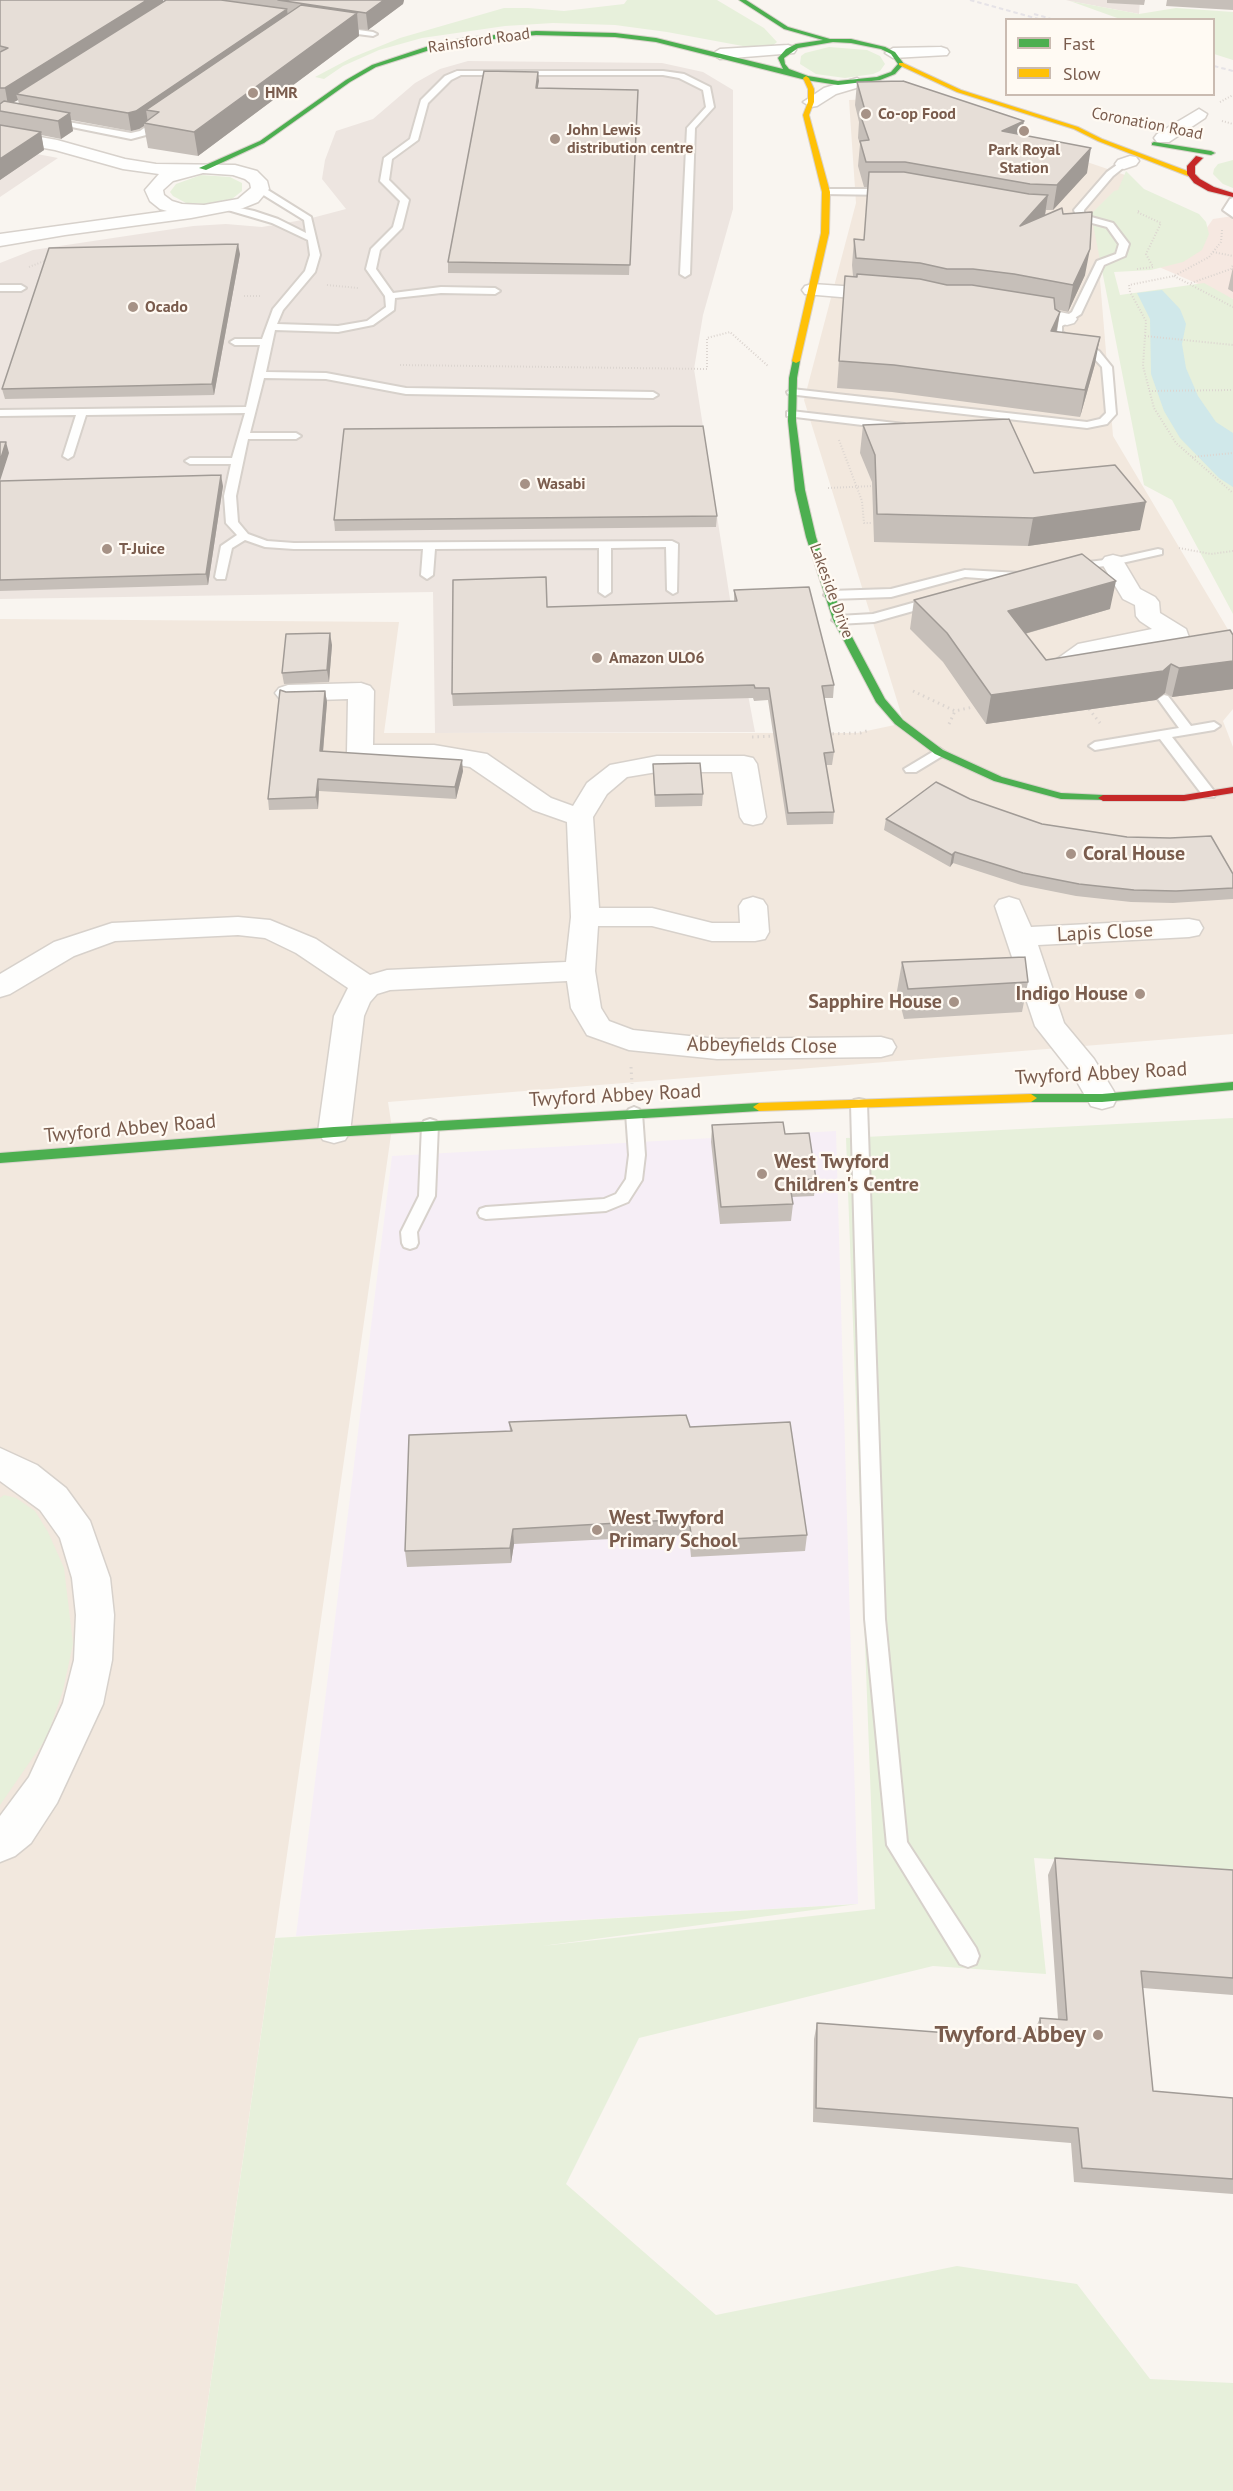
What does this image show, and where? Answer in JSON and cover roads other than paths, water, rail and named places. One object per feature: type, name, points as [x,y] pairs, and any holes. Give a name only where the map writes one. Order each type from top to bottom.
[{"type":"street","points":[[742,0],[786,28],[833,40]]},
{"type":"street","points":[[786,28],[792,48],[833,40]]},
{"type":"street","name":"Rainsford Road","points":[[196,169],[262,142],[348,81],[374,66],[431,46],[497,36],[575,33],[656,40],[720,54],[800,76],[838,83],[878,80]]},
{"type":"street","name":"Coronation Road","points":[[833,40],[871,44],[960,91],[1076,128],[1100,140],[1191,174],[1197,181],[1211,189],[1233,195]]},
{"type":"street","name":"Rainsford Road","points":[[720,54],[792,48]]},
{"type":"street","name":"Lakeside Drive","points":[[792,48],[781,58],[782,64],[800,76],[811,89],[811,102],[806,115],[826,192],[825,232],[804,315],[792,385],[792,417],[804,509],[838,620],[880,700],[900,722],[939,752],[998,779],[1061,796],[1131,800],[1184,798],[1233,790]]},
{"type":"street","points":[[878,80],[893,73],[897,59],[941,52]]},
{"type":"street","name":"Coronation Road","points":[[878,80],[960,91]]},
{"type":"street","points":[[811,102],[830,92],[857,83]]},
{"type":"street","points":[[1163,138],[1199,114]]},
{"type":"street","name":"Coronation Road","points":[[1076,128],[1110,133],[1170,148],[1216,152],[1194,161],[1191,174]]},
{"type":"street","points":[[0,135],[57,145],[123,164],[156,169],[236,170],[255,182]]},
{"type":"street","points":[[0,240],[226,208],[252,198],[255,182],[252,163],[262,142]]},
{"type":"street","points":[[123,164],[142,177],[166,205],[182,209],[204,210]]},
{"type":"street","points":[[104,224],[155,193],[159,183],[168,177],[196,169]]},
{"type":"street","points":[[812,290],[908,296]]},
{"type":"street","points":[[1000,307],[1067,319]]},
{"type":"street","points":[[1113,562],[1131,594],[1147,602],[1148,616],[1177,634],[1183,654]]},
{"type":"street","points":[[1059,669],[1087,649],[1146,639],[1171,631]]},
{"type":"street","points":[[288,693],[361,691],[358,765],[434,753],[478,760],[543,804],[580,817],[596,789],[619,771],[657,764],[743,755],[753,817]]},
{"type":"street","name":"Abbeyfields Close","points":[[580,817],[585,916],[580,971],[586,1008],[598,1028],[629,1040],[717,1049],[881,1047]]},
{"type":"street","points":[[585,916],[652,917],[712,932],[754,932],[753,906]]},
{"type":"street","points":[[1010,906],[1050,1026],[1083,1066],[1102,1098]]},
{"type":"street","points":[[0,987],[64,949],[112,932],[238,926],[270,929],[297,942],[367,987]]},
{"type":"street","name":"Lapis Close","points":[[1021,937],[1189,928]]},
{"type":"street","points":[[334,1132],[349,1016],[357,997],[367,987],[387,980],[580,971]]},
{"type":"street","name":"Twyford Abbey Road","points":[[0,1158],[430,1125],[634,1113],[951,1099],[1102,1098],[1233,1086]]},
{"type":"street","points":[[0,1463],[24,1476],[53,1498],[77,1532],[91,1578],[94,1615],[93,1660],[83,1704],[43,1790],[16,1829],[0,1842]]},
{"type":"lane","points":[[333,28],[374,34]]},
{"type":"lane","points":[[270,327],[338,329],[370,323],[391,308],[390,296],[371,269],[376,249],[397,228],[405,200],[384,181],[388,158],[414,140],[424,102],[448,78],[460,73],[663,73],[681,76],[707,89],[710,107],[691,128],[685,274]]},
{"type":"lane","points":[[40,120],[131,136],[143,133],[171,114]]},
{"type":"lane","points":[[792,385],[1087,425],[1103,422],[1111,414],[1107,367],[1095,353],[1057,333],[1057,325],[1076,314],[1100,263],[1120,256],[1124,244],[1110,225],[1074,217],[1110,174],[1127,163]]},
{"type":"lane","points":[[255,182],[309,219],[315,255],[310,272],[278,309],[266,342],[230,496],[232,523],[244,536],[265,544],[294,546],[672,544],[673,590]]},
{"type":"lane","points":[[826,192],[902,192]]},
{"type":"lane","points":[[1233,201],[1228,210],[1233,214]]},
{"type":"lane","points":[[226,208],[267,218],[312,239]]},
{"type":"lane","points":[[0,288],[21,288]]},
{"type":"lane","points":[[390,296],[441,290],[495,291]]},
{"type":"lane","points":[[235,342],[266,342]]},
{"type":"lane","points":[[260,375],[326,376],[406,391],[653,395]]},
{"type":"lane","points":[[0,413],[250,410]]},
{"type":"lane","points":[[68,456],[82,412]]},
{"type":"lane","points":[[792,417],[913,428]]},
{"type":"lane","points":[[245,436],[296,436]]},
{"type":"lane","points":[[190,461],[237,461]]},
{"type":"lane","points":[[221,577],[227,546],[244,536]]},
{"type":"lane","points":[[605,545],[605,592]]},
{"type":"lane","points":[[427,575],[429,546]]},
{"type":"lane","points":[[1060,568],[1113,562],[1158,552]]},
{"type":"lane","points":[[830,595],[891,593],[965,573],[1025,576],[989,586]]},
{"type":"lane","points":[[909,588],[926,603]]},
{"type":"lane","points":[[838,620],[874,618],[947,598]]},
{"type":"lane","points":[[1164,699],[1188,731]]},
{"type":"lane","points":[[1095,746],[1214,726]]},
{"type":"lane","points":[[1164,735],[1209,794]]},
{"type":"lane","points":[[911,769],[939,752]]},
{"type":"lane","points":[[859,1104],[875,1619],[897,1845],[968,1956]]},
{"type":"lane","points":[[486,1213],[606,1205],[622,1198],[634,1180],[637,1155],[634,1113]]},
{"type":"lane","points":[[410,1243],[408,1232],[427,1196],[430,1125]]},
{"type":"water","points":[[1162,290],[1180,309],[1186,324],[1182,344],[1186,368],[1198,396],[1216,422],[1233,433],[1233,487],[1219,478],[1180,438],[1164,411],[1151,374],[1150,319],[1137,293]]},
{"type":"railway","points":[[970,0],[1035,18]]},
{"type":"railway","points":[[1034,14],[1048,18]]},
{"type":"railway","points":[[1215,66],[1233,71]]},
{"type":"place","name":"HMR","points":[[253,93]]},
{"type":"place","name":"Co-op Food","points":[[866,114]]},
{"type":"place","name":"Park Royal Station","points":[[1024,131]]},
{"type":"place","name":"John Lewis distribution centre","points":[[555,139]]},
{"type":"place","name":"Ocado","points":[[133,307]]},
{"type":"place","name":"Wasabi","points":[[525,484]]},
{"type":"place","name":"T-Juice","points":[[107,549]]},
{"type":"place","name":"Amazon ULO6","points":[[597,658]]},
{"type":"place","name":"Coral House","points":[[1071,854]]},
{"type":"place","name":"Indigo House","points":[[1140,994]]},
{"type":"place","name":"Sapphire House","points":[[954,1002]]},
{"type":"place","name":"West Twyford Children's Centre","points":[[762,1174]]},
{"type":"place","name":"West Twyford Primary School","points":[[597,1530]]},
{"type":"place","name":"Twyford Abbey","points":[[1098,2035]]}]
